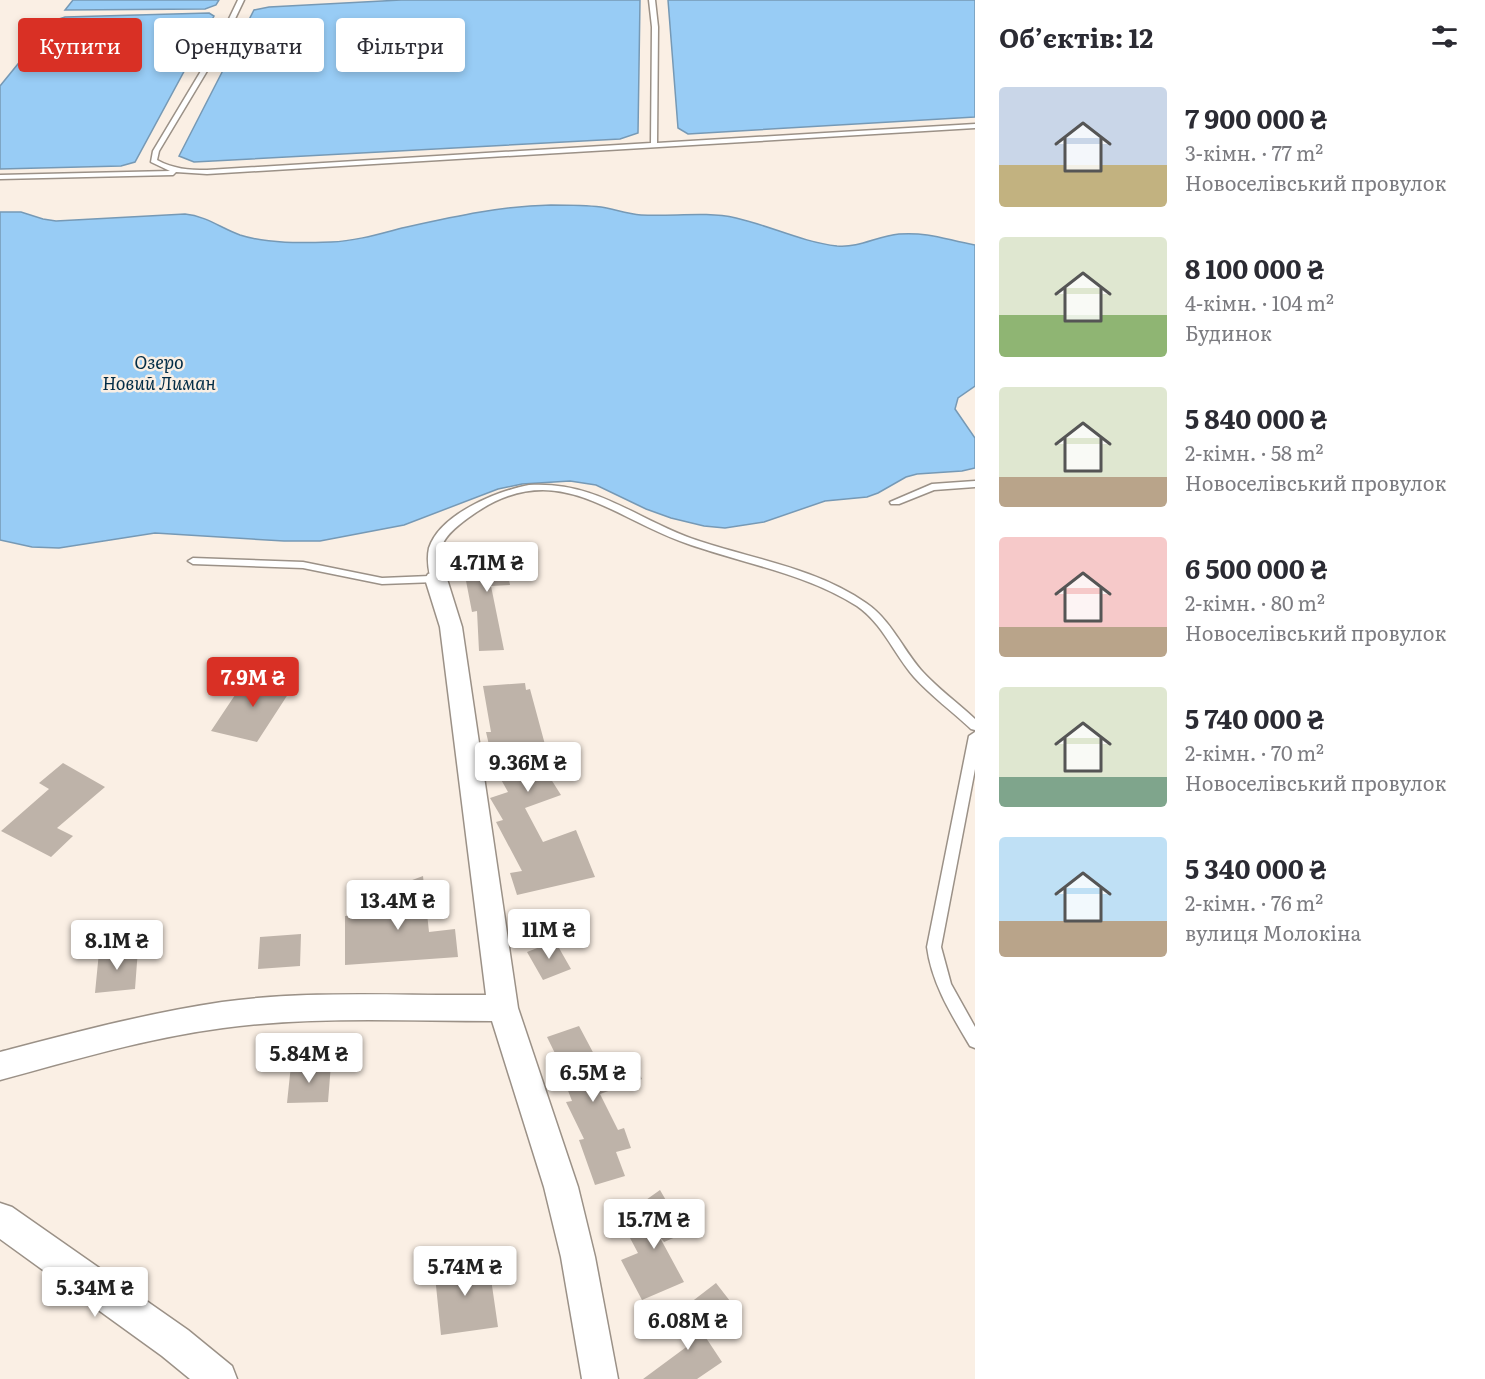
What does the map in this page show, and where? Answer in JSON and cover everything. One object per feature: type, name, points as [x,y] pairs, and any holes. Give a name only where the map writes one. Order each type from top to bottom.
[{"type":"street","points":[[436,579],[451,627],[492,945],[503,1008],[561,1186],[578,1257],[600,1379]]},
{"type":"street","points":[[0,1066],[119,1034],[223,1015],[298,1009],[503,1008]]},
{"type":"street","points":[[0,1219],[175,1343],[219,1379]]},
{"type":"lane","points":[[183,172],[163,168],[153,161],[156,151],[219,46],[241,0]]},
{"type":"lane","points":[[652,0],[655,27],[654,145]]},
{"type":"lane","points":[[0,177],[183,172],[975,126]]},
{"type":"lane","points":[[895,502],[932,487],[975,484]]},
{"type":"lane","points":[[193,561],[303,565],[389,581],[436,579],[432,555],[436,542],[450,526],[482,503],[501,494],[540,488],[580,492],[608,501],[669,533],[789,571],[848,597],[877,617],[917,673],[975,726]]},
{"type":"lane","points":[[975,736],[934,947],[937,966],[944,986],[975,1041]]},
{"type":"water","points":[[73,0],[219,0],[216,5],[205,9],[65,10]]},
{"type":"water","points":[[401,0],[640,0],[638,133],[620,139],[194,162],[179,156],[222,72],[324,72],[324,18],[250,18],[254,10],[269,7]]},
{"type":"water","points":[[668,0],[975,0],[975,117],[688,134],[678,128]]},
{"type":"water","points":[[209,13],[214,16],[213,18],[154,18],[154,72],[184,72],[135,162],[121,166],[0,169],[0,86],[18,64],[18,72],[142,72],[142,18],[62,18]]},
{"type":"water","name":"Озеро Новий Лиман","points":[[551,205],[601,207],[641,215],[724,216],[749,221],[811,241],[837,246],[853,245],[899,234],[929,235],[975,245],[975,386],[958,398],[955,409],[975,438],[975,468],[917,474],[906,477],[867,497],[825,501],[764,522],[725,528],[704,526],[671,518],[646,509],[596,485],[570,481],[522,484],[498,489],[404,525],[320,541],[155,533],[59,548],[32,547],[0,540],[0,212],[21,212],[56,221],[185,214],[200,217],[251,238],[308,243],[367,237],[421,224],[513,207]]},
{"type":"building","points":[[502,544],[510,585],[491,586],[504,650],[479,651],[477,611],[472,612],[462,560],[483,559],[481,546]]},
{"type":"building","points":[[249,674],[294,685],[257,742],[211,731]]},
{"type":"building","points":[[525,683],[526,690],[530,689],[547,752],[535,754],[561,795],[525,808],[543,842],[576,830],[595,877],[517,895],[510,873],[522,871],[496,822],[503,820],[490,798],[508,792],[494,767],[486,732],[491,732],[483,686]]},
{"type":"building","points":[[63,763],[105,787],[57,828],[73,836],[51,857],[1,831],[49,789],[39,783]]},
{"type":"building","points":[[423,876],[429,932],[455,929],[458,957],[345,965],[345,916],[394,913],[380,892]]},
{"type":"building","points":[[301,934],[300,966],[258,969],[260,937]]},
{"type":"building","points":[[555,941],[571,969],[543,980],[527,952]]},
{"type":"building","points":[[138,949],[135,989],[95,993],[99,952]]},
{"type":"building","points":[[579,1026],[604,1073],[633,1062],[642,1079],[600,1094],[618,1130],[624,1128],[631,1148],[616,1152],[625,1176],[595,1185],[579,1140],[584,1139],[566,1102],[572,1101],[567,1088],[571,1086],[547,1037]]},
{"type":"building","points":[[331,1064],[328,1102],[287,1103],[291,1065]]},
{"type":"building","points":[[660,1190],[685,1233],[664,1242],[658,1234],[684,1282],[642,1300],[621,1260],[638,1253],[630,1238],[654,1228],[636,1207]]},
{"type":"building","points":[[488,1258],[498,1327],[441,1335],[434,1266]]},
{"type":"building","points":[[716,1283],[730,1301],[704,1321],[690,1303]]},
{"type":"building","points":[[683,1303],[722,1362],[697,1379],[643,1379],[689,1345],[668,1313]]}]
